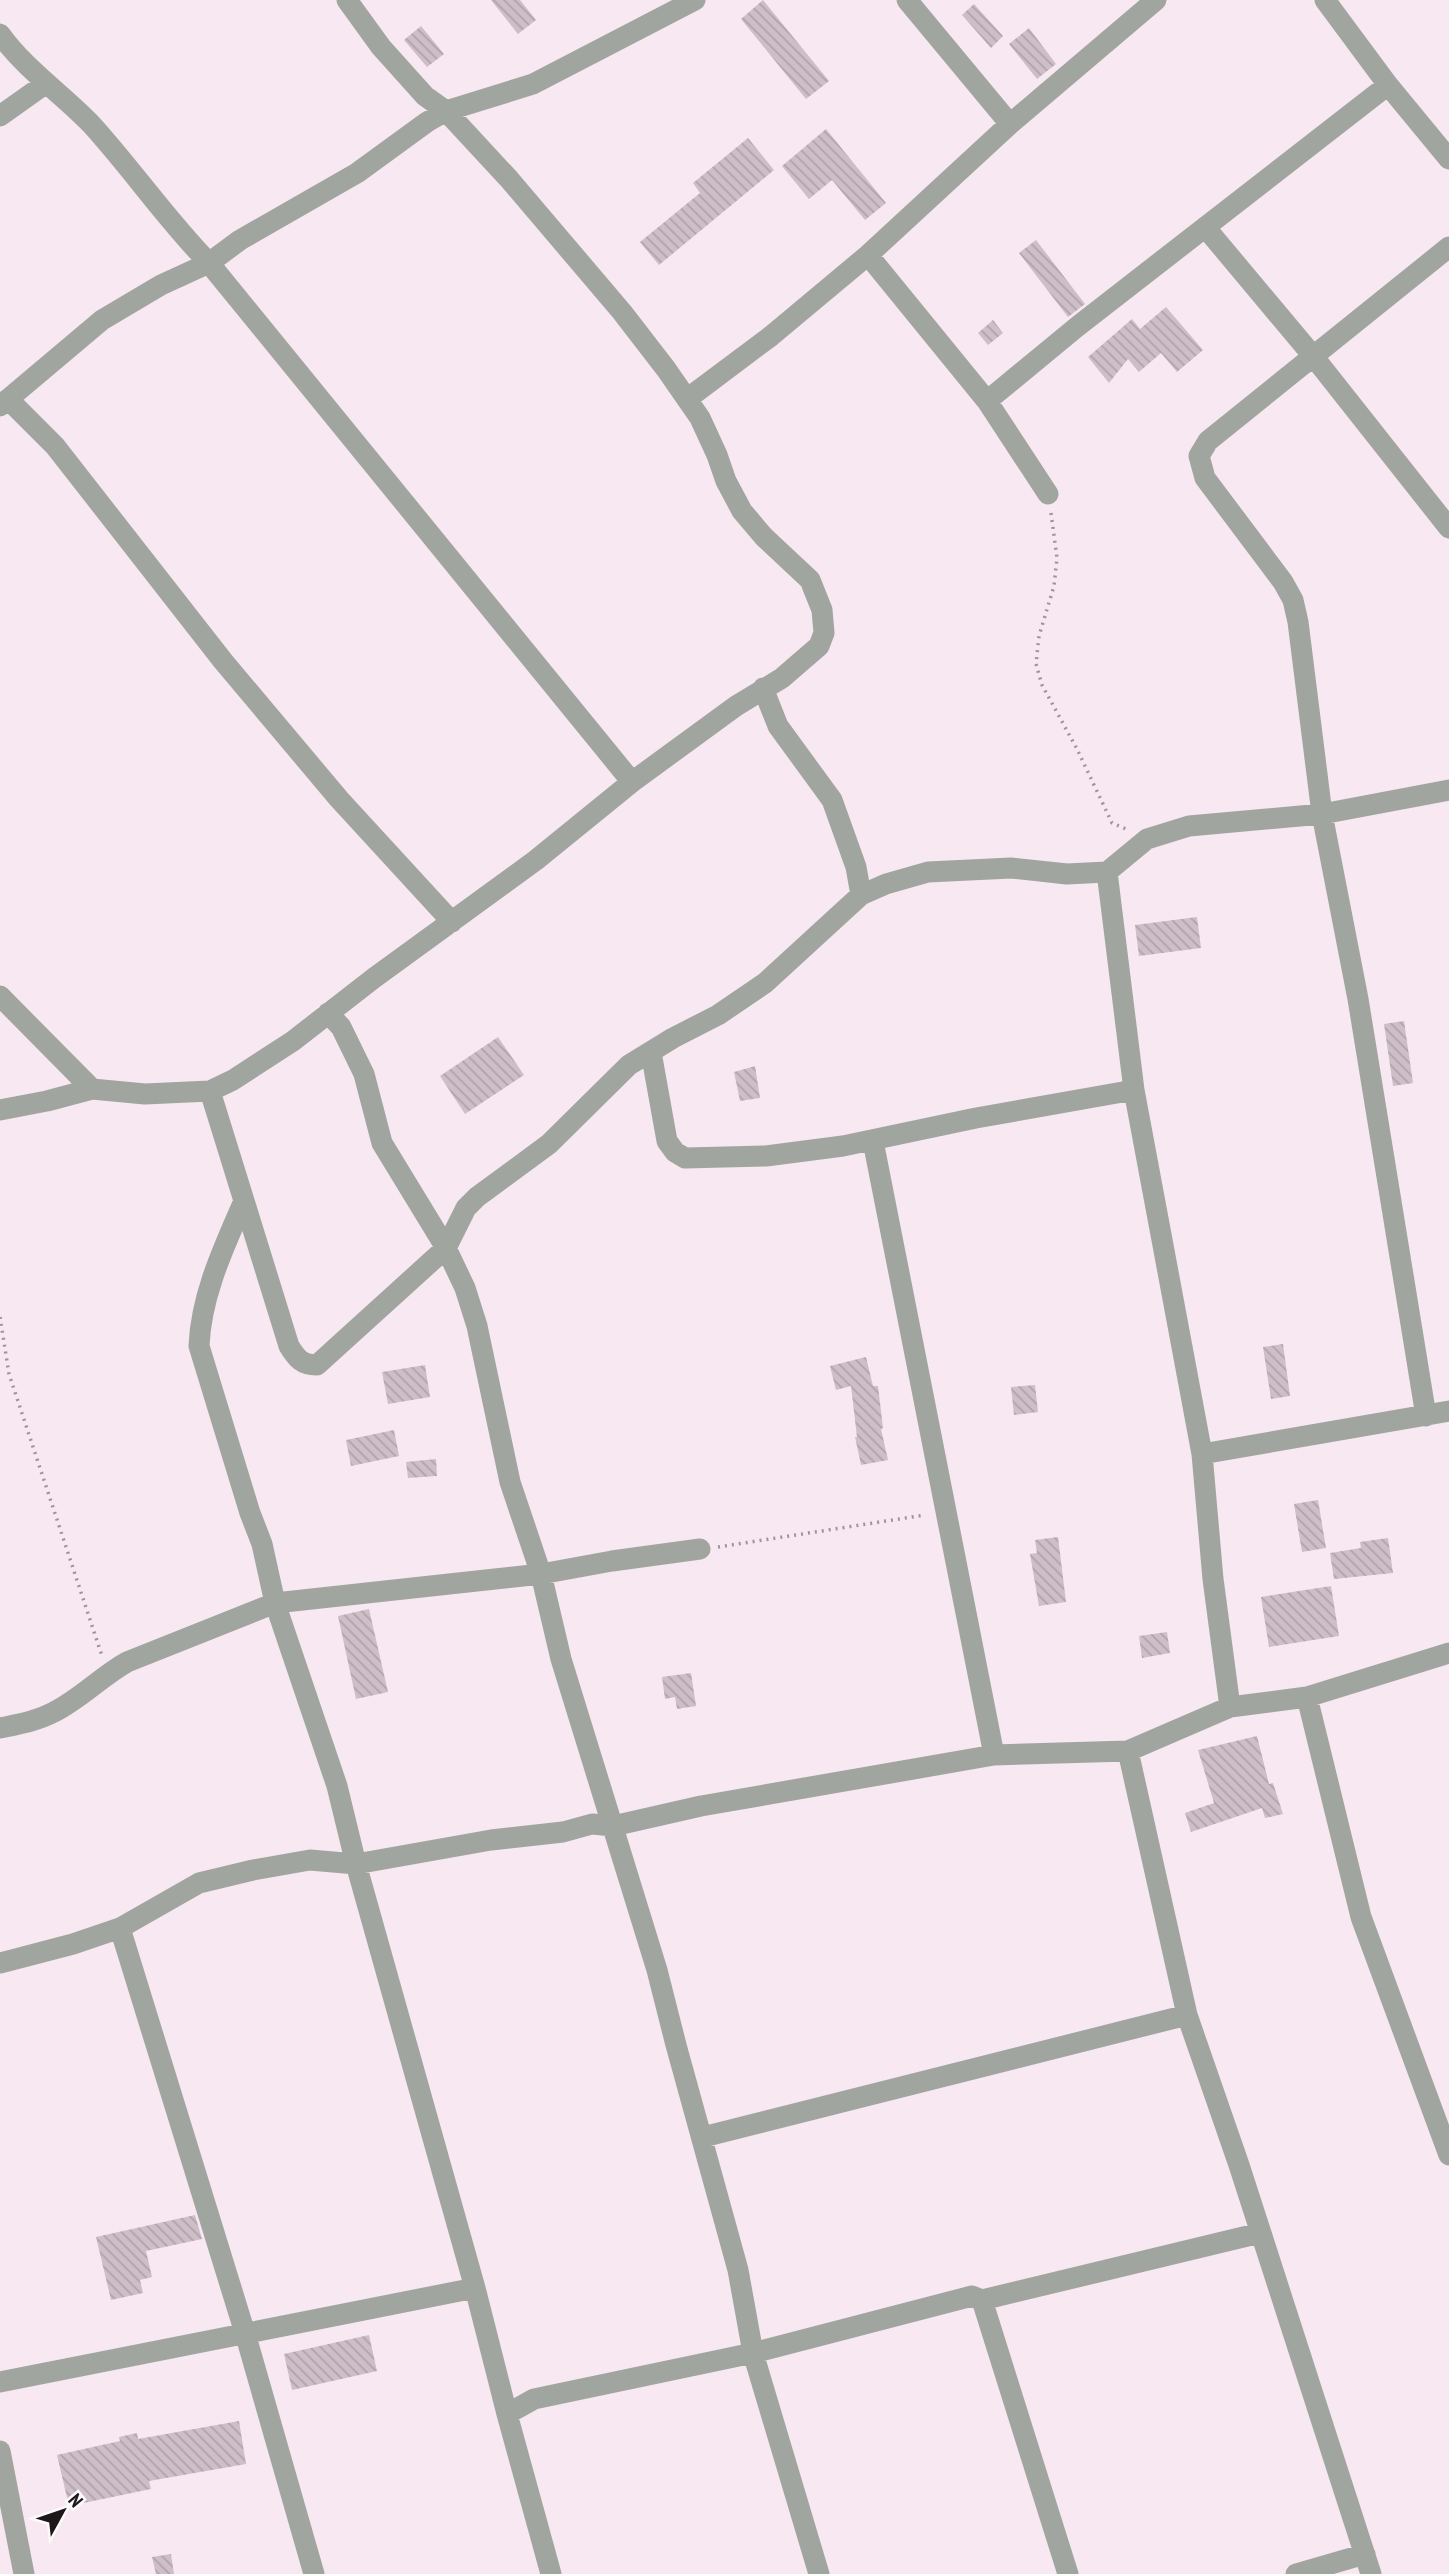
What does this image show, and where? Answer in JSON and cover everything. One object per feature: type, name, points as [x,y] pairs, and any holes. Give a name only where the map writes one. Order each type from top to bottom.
[{"type":"street","points":[[0,1110],[47,1101],[92,1088],[145,1094],[210,1091],[267,1060],[536,860],[632,782],[763,688],[782,678],[819,646],[824,633],[822,610],[810,580],[764,537],[742,510],[687,399],[622,312],[509,179],[446,111],[425,96],[381,47],[347,0]]},
{"type":"street","points":[[452,922],[339,799],[223,661],[55,446],[4,402],[102,320],[161,285],[209,263],[240,240],[357,173],[446,111],[533,84],[660,7],[695,0]]},
{"type":"street","points":[[907,0],[1010,124]]},
{"type":"street","points":[[687,399],[771,336],[867,255],[1010,124],[1156,0]]},
{"type":"street","points":[[1325,0],[1388,85],[1449,159]]},
{"type":"street","points":[[0,34],[45,84],[90,124],[182,236],[209,263],[632,782]]},
{"type":"street","points":[[0,116],[45,84]]},
{"type":"street","points":[[987,401],[1388,85]]},
{"type":"street","points":[[1205,227],[1313,356],[1449,528]]},
{"type":"street","points":[[1426,1416],[1358,999],[1322,814],[1300,635],[1293,600],[1283,582],[1205,478],[1199,456],[1208,441],[1449,247]]},
{"type":"street","points":[[867,255],[987,401],[1048,494]]},
{"type":"street","points":[[763,688],[778,726],[832,800],[856,866],[861,895]]},
{"type":"street","points":[[210,1091],[289,1346],[297,1359],[306,1365],[317,1365],[446,1248],[466,1208],[477,1197],[549,1144],[629,1065],[718,1015],[765,983],[861,895],[886,884],[928,872],[1011,868],[1067,874],[1107,872],[1147,839],[1189,826],[1322,814],[1449,790]]},
{"type":"street","points":[[1107,872],[1134,1090],[1202,1454],[1213,1579],[1230,1707]]},
{"type":"street","points":[[0,996],[92,1088]]},
{"type":"street","points":[[328,1013],[341,1027],[364,1074],[383,1143],[392,1163],[446,1248],[465,1288],[477,1326],[510,1482],[541,1574],[561,1659],[657,1970],[738,2270],[753,2353],[819,2574]]},
{"type":"street","points":[[651,1052],[667,1141],[675,1152],[685,1158],[766,1156],[873,1141],[976,1118],[1134,1090]]},
{"type":"street","points":[[873,1141],[904,1287],[945,1512],[994,1755]]},
{"type":"street","points":[[244,1201],[217,1262],[200,1327],[199,1346],[262,1544],[275,1603],[337,1786],[356,1864],[475,2288],[506,2414],[551,2574]]},
{"type":"street","points":[[1202,1454],[1449,1411]]},
{"type":"street","points":[[0,1728],[38,1720],[57,1711],[107,1673],[127,1662],[275,1603],[541,1574],[699,1549]]},
{"type":"street","points":[[0,1962],[73,1944],[120,1928],[199,1883],[310,1860],[356,1864],[491,1840],[563,1832],[592,1824],[613,1826],[701,1806],[994,1755],[1128,1751],[1230,1707],[1307,1697],[1449,1653]]},
{"type":"street","points":[[1307,1697],[1361,1917],[1449,2155]]},
{"type":"street","points":[[1128,1751],[1187,2015],[1368,2564],[1296,2574]]},
{"type":"street","points":[[120,1928],[245,2333],[314,2574]]},
{"type":"street","points":[[703,2137],[1187,2015]]},
{"type":"street","points":[[506,2414],[534,2399],[753,2353],[972,2297],[982,2300],[1260,2233]]},
{"type":"street","points":[[0,2382],[475,2288]]},
{"type":"street","points":[[982,2300],[1068,2574]]},
{"type":"street","points":[[0,2451],[24,2574]]},
{"type":"path","points":[[1048,494],[1057,558],[1054,586],[1039,636],[1037,664],[1042,685],[1077,749],[1112,823],[1147,839]]},
{"type":"path","points":[[0,1317],[9,1374],[107,1673]]},
{"type":"path","points":[[699,1549],[945,1512]]},
{"type":"building","points":[[491,0],[520,0],[536,20],[518,34]]},
{"type":"building","points":[[763,0],[829,81],[806,99],[741,19]]},
{"type":"building","points":[[974,4],[1003,36],[991,48],[962,15]]},
{"type":"building","points":[[421,26],[444,54],[427,67],[404,40]]},
{"type":"building","points":[[1029,28],[1056,64],[1037,79],[1009,44]]},
{"type":"building","points":[[826,129],[886,203],[865,220],[832,180],[809,199],[782,166]]},
{"type":"building","points":[[748,138],[774,170],[659,265],[640,242],[700,193],[693,183]]},
{"type":"building","points":[[1036,240],[1085,304],[1068,317],[1019,253]]},
{"type":"building","points":[[1166,307],[1203,350],[1177,372],[1161,353],[1139,372],[1128,359],[1109,383],[1088,357],[1132,319],[1140,329]]},
{"type":"building","points":[[993,320],[1003,333],[988,345],[978,333]]},
{"type":"building","points":[[1197,917],[1201,948],[1139,956],[1135,925]]},
{"type":"building","points":[[1404,1021],[1413,1083],[1393,1086],[1384,1024]]},
{"type":"building","points":[[498,1037],[524,1075],[465,1114],[440,1076]]},
{"type":"building","points":[[755,1066],[760,1098],[740,1101],[734,1072]]},
{"type":"building","points":[[1283,1344],[1290,1396],[1271,1399],[1263,1347]]},
{"type":"building","points":[[866,1357],[873,1386],[878,1386],[881,1429],[888,1460],[861,1465],[855,1437],[851,1386],[836,1390],[830,1366]]},
{"type":"building","points":[[425,1365],[430,1397],[388,1404],[382,1372]]},
{"type":"building","points":[[1035,1385],[1038,1412],[1014,1415],[1011,1387]]},
{"type":"building","points":[[394,1430],[399,1456],[351,1466],[346,1440]]},
{"type":"building","points":[[436,1459],[437,1476],[408,1478],[406,1462]]},
{"type":"building","points":[[1318,1500],[1326,1548],[1302,1552],[1294,1504]]},
{"type":"building","points":[[1058,1537],[1066,1602],[1039,1606],[1030,1554],[1037,1553],[1035,1540]]},
{"type":"building","points":[[1388,1538],[1393,1573],[1334,1579],[1330,1553],[1361,1548],[1360,1542]]},
{"type":"building","points":[[1331,1586],[1339,1636],[1269,1647],[1261,1597]]},
{"type":"building","points":[[369,1609],[388,1692],[356,1699],[338,1616]]},
{"type":"building","points":[[1167,1632],[1170,1653],[1142,1658],[1139,1636]]},
{"type":"building","points":[[691,1673],[696,1706],[677,1709],[675,1697],[665,1699],[662,1677]]},
{"type":"building","points":[[1257,1736],[1269,1784],[1273,1783],[1283,1814],[1265,1818],[1262,1808],[1191,1832],[1185,1813],[1214,1803],[1198,1750]]},
{"type":"building","points":[[195,2215],[202,2239],[146,2251],[152,2277],[140,2280],[143,2293],[111,2300],[96,2237]]},
{"type":"building","points":[[369,2335],[377,2371],[292,2390],[284,2354]]},
{"type":"building","points":[[239,2421],[246,2464],[149,2481],[151,2489],[69,2506],[57,2455],[120,2441],[119,2437],[137,2433],[138,2439]]},
{"type":"building","points":[[171,2554],[174,2574],[156,2574],[152,2557]]}]
